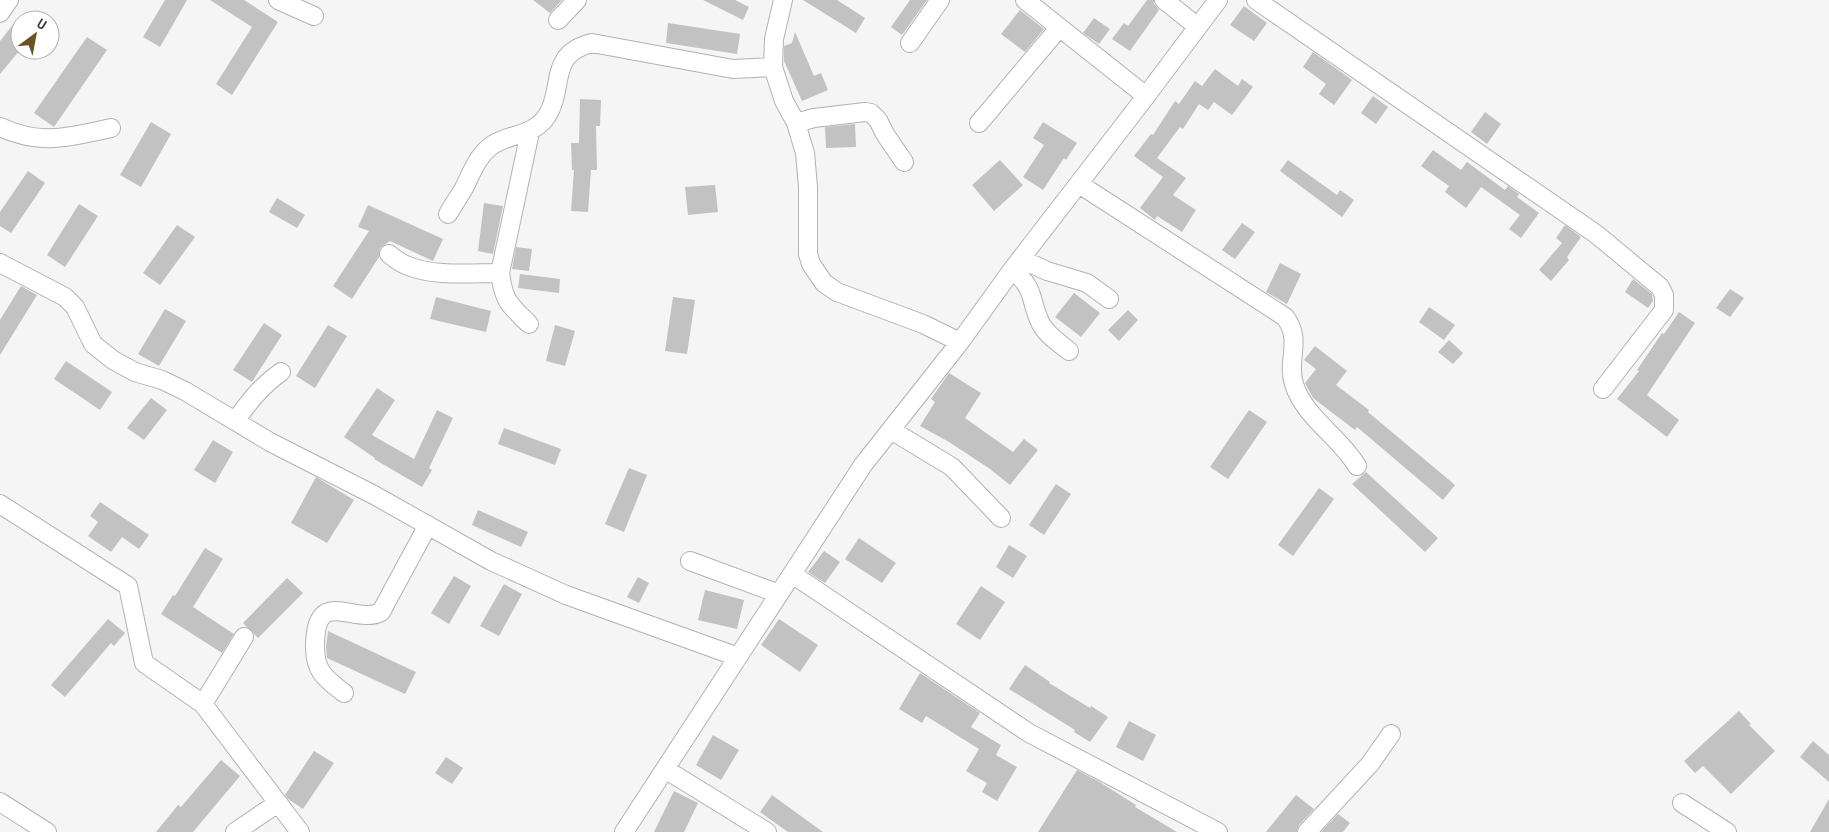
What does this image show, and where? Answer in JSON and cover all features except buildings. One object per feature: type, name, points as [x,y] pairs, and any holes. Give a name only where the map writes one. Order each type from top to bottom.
[{"type":"street","points":[[0,13],[9,0]]},
{"type":"street","points":[[278,0],[314,16]]},
{"type":"street","points":[[558,20],[577,0]]},
{"type":"street","points":[[783,0],[774,40],[773,67],[784,101],[796,123],[805,153],[808,188],[808,254],[811,264],[824,282],[837,292],[923,324],[960,342]]},
{"type":"street","points":[[910,43],[940,0]]},
{"type":"street","points":[[1025,0],[1146,96]]},
{"type":"street","points":[[1164,0],[1198,26]]},
{"type":"street","points":[[624,832],[863,465],[960,342],[1016,265],[1218,0]]},
{"type":"street","points":[[1256,0],[1596,234],[1660,287],[1664,295],[1664,310],[1603,389]]},
{"type":"street","points":[[979,123],[1059,28]]},
{"type":"street","points":[[448,214],[483,153],[494,144],[530,132],[539,125],[549,112],[558,74],[564,61],[571,52],[581,46],[592,43],[733,69],[773,67]]},
{"type":"street","points":[[796,123],[823,117],[865,112],[871,114],[878,120],[884,134],[904,162]]},
{"type":"street","points":[[0,127],[23,136],[45,140],[111,128]]},
{"type":"street","points":[[529,324],[509,304],[502,292],[500,273],[530,132]]},
{"type":"street","points":[[1079,184],[1285,317],[1294,332],[1292,373],[1298,394],[1306,408],[1349,451],[1357,466]]},
{"type":"street","points":[[389,254],[412,268],[442,272],[500,273]]},
{"type":"street","points":[[0,263],[64,297],[75,307],[93,344],[113,360],[135,372],[162,380],[270,442],[374,495],[491,561],[566,595],[738,658]]},
{"type":"street","points":[[1016,265],[1047,271],[1087,283],[1108,299]]},
{"type":"street","points":[[1016,265],[1032,294],[1042,326],[1048,334],[1069,351]]},
{"type":"street","points":[[235,421],[257,392],[267,382],[282,372]]},
{"type":"street","points":[[891,430],[952,467],[1001,518]]},
{"type":"street","points":[[0,504],[128,586],[144,663],[203,704],[300,832]]},
{"type":"street","points":[[344,693],[323,677],[315,659],[316,630],[321,619],[329,612],[336,610],[369,616],[381,612],[428,525]]},
{"type":"street","points":[[690,561],[778,594]]},
{"type":"street","points":[[792,574],[1029,733],[1218,832]]},
{"type":"street","points":[[203,704],[244,637]]},
{"type":"street","points":[[1307,832],[1370,764],[1391,734]]},
{"type":"street","points":[[665,769],[767,832]]},
{"type":"street","points":[[0,802],[47,832]]},
{"type":"street","points":[[235,832],[278,803]]},
{"type":"street","points":[[1682,803],[1710,819],[1727,832]]}]
